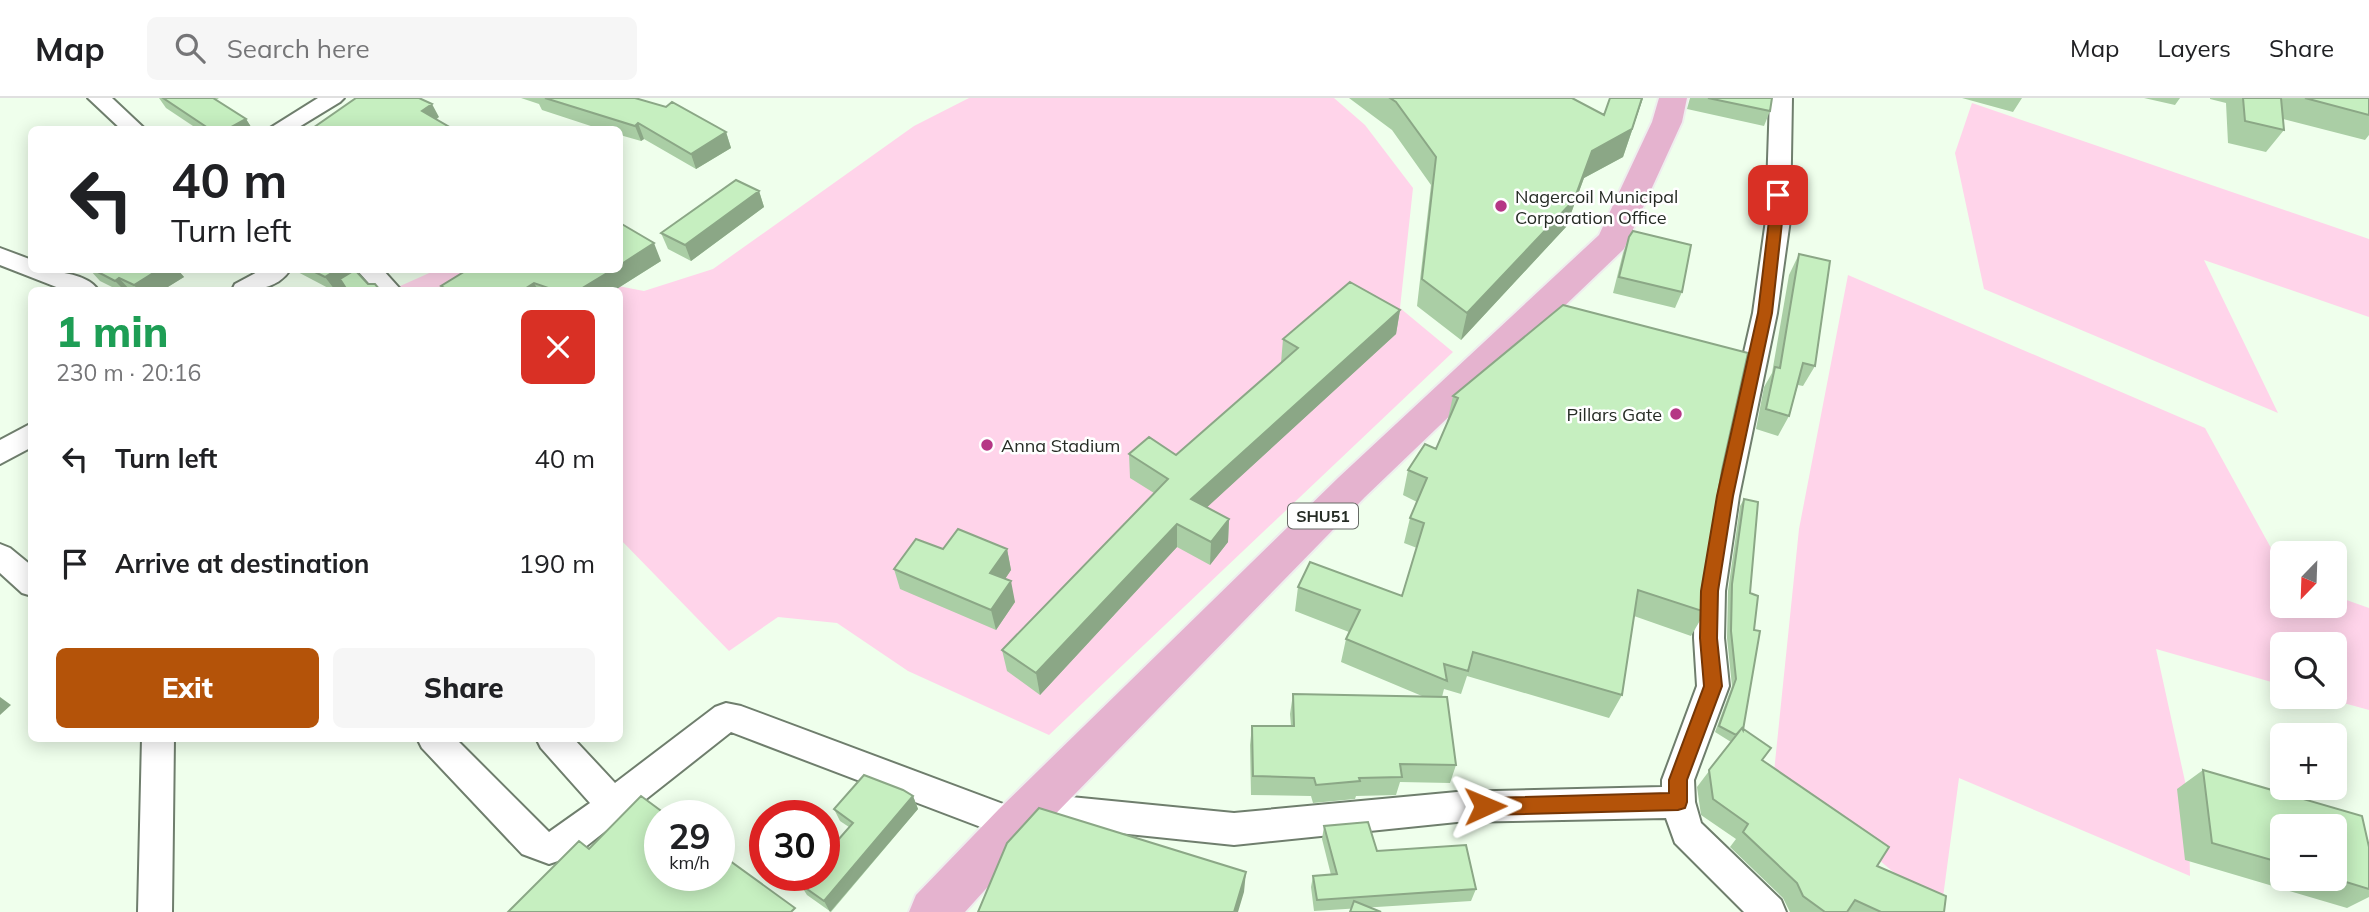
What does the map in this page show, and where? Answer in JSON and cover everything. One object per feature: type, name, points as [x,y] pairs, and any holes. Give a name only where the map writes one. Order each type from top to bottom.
[{"type":"main road","name":"SHU51","points":[[933,912],[1022,816],[1352,487],[1613,242],[1667,122],[1673,98]]},
{"type":"street","points":[[99,98],[131,126]]},
{"type":"street","points":[[284,126],[333,98]]},
{"type":"street","points":[[1769,912],[1687,832],[1678,802],[1678,780],[1713,686],[1709,638],[1710,591],[1725,496],[1765,313],[1777,220],[1781,98]]},
{"type":"street","points":[[0,256],[28,267]]},
{"type":"street","points":[[43,273],[78,287]]},
{"type":"street","points":[[249,287],[273,273]]},
{"type":"street","points":[[372,273],[386,287]]},
{"type":"street","points":[[0,454],[28,436]]},
{"type":"street","points":[[0,556],[28,580]]},
{"type":"street","points":[[437,742],[534,843],[544,849],[555,849],[726,717],[1022,816],[1234,829],[1457,807],[1678,802]]},
{"type":"street","points":[[155,912],[159,742]]},
{"type":"street","points":[[556,742],[613,804]]},
{"type":"shaded area","name":"Anna Stadium","points":[[969,98],[1334,98],[1365,125],[1413,188],[1400,308],[1453,352],[1049,735],[908,671],[837,623],[778,617],[729,651],[623,542],[623,287],[398,287],[429,273],[585,273],[597,282],[644,291],[713,269],[914,126]]},
{"type":"shaded area","points":[[1972,103],[2369,239],[2369,317],[2204,260],[2278,413],[1984,289],[1955,153]]},
{"type":"shaded area","points":[[1848,275],[2205,428],[2270,546],[2270,618],[2347,618],[2347,600],[2369,608],[2369,710],[2347,704],[2347,632],[2270,632],[2270,682],[2156,649],[2188,795],[2190,876],[1959,778],[1941,912],[1774,772],[1799,529]]},
{"type":"building","points":[[163,98],[213,98],[246,119],[233,126],[205,126]]},
{"type":"building","points":[[356,98],[419,98],[432,104],[422,111],[448,126],[316,126]]},
{"type":"building","points":[[545,98],[635,98],[666,107],[672,102],[726,132],[691,154],[638,123],[635,126]]},
{"type":"building","name":"Nagercoil Municipal Corporation Office","points":[[1390,98],[1572,98],[1604,115],[1610,98],[1642,98],[1632,129],[1592,151],[1574,200],[1467,313],[1422,279],[1436,157],[1396,102]]},
{"type":"building","points":[[1708,98],[1772,98],[1770,111]]},
{"type":"building","points":[[2243,98],[2281,98],[2284,130],[2245,121]]},
{"type":"building","points":[[2305,98],[2369,98],[2369,115]]},
{"type":"building","points":[[736,180],[759,191],[685,245],[661,233]]},
{"type":"building","points":[[623,225],[654,243],[623,263]]},
{"type":"building","points":[[1633,231],[1691,245],[1682,292],[1619,277]]},
{"type":"building","points":[[1799,254],[1830,261],[1815,366],[1803,363],[1789,416],[1766,409],[1775,367],[1780,368]]},
{"type":"building","points":[[100,273],[153,273],[134,285],[119,278],[115,281]]},
{"type":"building","points":[[350,273],[358,273],[368,284],[375,284],[378,287],[345,287],[340,279]]},
{"type":"building","points":[[462,273],[607,273],[584,287],[545,287],[534,283],[528,287],[441,286]]},
{"type":"building","points":[[1350,282],[1400,310],[1191,499],[1229,519],[1211,542],[1177,524],[1036,673],[1002,650],[1168,479],[1129,454],[1149,437],[1176,455],[1298,348],[1283,339]]},
{"type":"building","points":[[1563,305],[1748,353],[1722,470],[1706,566],[1705,612],[1638,590],[1622,695],[1473,652],[1468,671],[1444,664],[1447,681],[1346,639],[1360,610],[1298,587],[1310,562],[1402,596],[1424,523],[1410,518],[1427,478],[1408,470],[1425,444],[1436,449],[1458,398],[1453,396]]},
{"type":"building","points":[[1744,499],[1758,502],[1750,593],[1758,596],[1754,630],[1760,631],[1743,730],[1742,728],[1736,735],[1719,726],[1736,679],[1731,631],[1732,584]]},
{"type":"building","points":[[958,529],[1007,549],[990,573],[1011,581],[991,610],[894,569],[916,539],[943,549]]},
{"type":"building","points":[[1293,694],[1447,697],[1456,765],[1400,764],[1402,777],[1359,778],[1360,781],[1316,785],[1314,778],[1253,776],[1252,726],[1294,726]]},
{"type":"building","points":[[1742,728],[1771,748],[1762,760],[1889,847],[1877,866],[1946,896],[1944,912],[1881,912],[1855,900],[1847,912],[1825,912],[1803,896],[1797,883],[1743,832],[1748,824],[1713,799],[1709,770]]},
{"type":"building","points":[[2203,770],[2270,789],[2270,800],[2307,800],[2362,816],[2369,847],[2369,889],[2347,882],[2347,814],[2270,814],[2270,860],[2212,843]]},
{"type":"building","points":[[864,775],[913,796],[840,882],[840,838],[853,823],[840,813],[840,802]]},
{"type":"building","points":[[641,796],[646,800],[644,800],[644,891],[735,891],[735,865],[749,875],[749,891],[772,891],[795,908],[791,912],[508,912],[579,841],[589,849]]},
{"type":"building","points":[[1039,808],[1246,872],[1234,912],[978,912],[1007,843]]},
{"type":"building","points":[[1368,822],[1377,851],[1466,845],[1476,889],[1317,900],[1313,876],[1337,874],[1324,826]]},
{"type":"building","points":[[810,891],[832,891],[824,901]]},
{"type":"building","points":[[1354,901],[1381,912],[1350,912]]},
{"type":"place","name":"Nagercoil Municipal Corporation Office","points":[[1501,206]]},
{"type":"place","name":"Pillars Gate","points":[[1676,414]]},
{"type":"place","name":"Anna Stadium","points":[[987,445]]},
{"type":"route","points":[[1485,806],[1678,802],[1678,780],[1713,686],[1709,638],[1710,591],[1725,496],[1765,313],[1778,195]]}]
